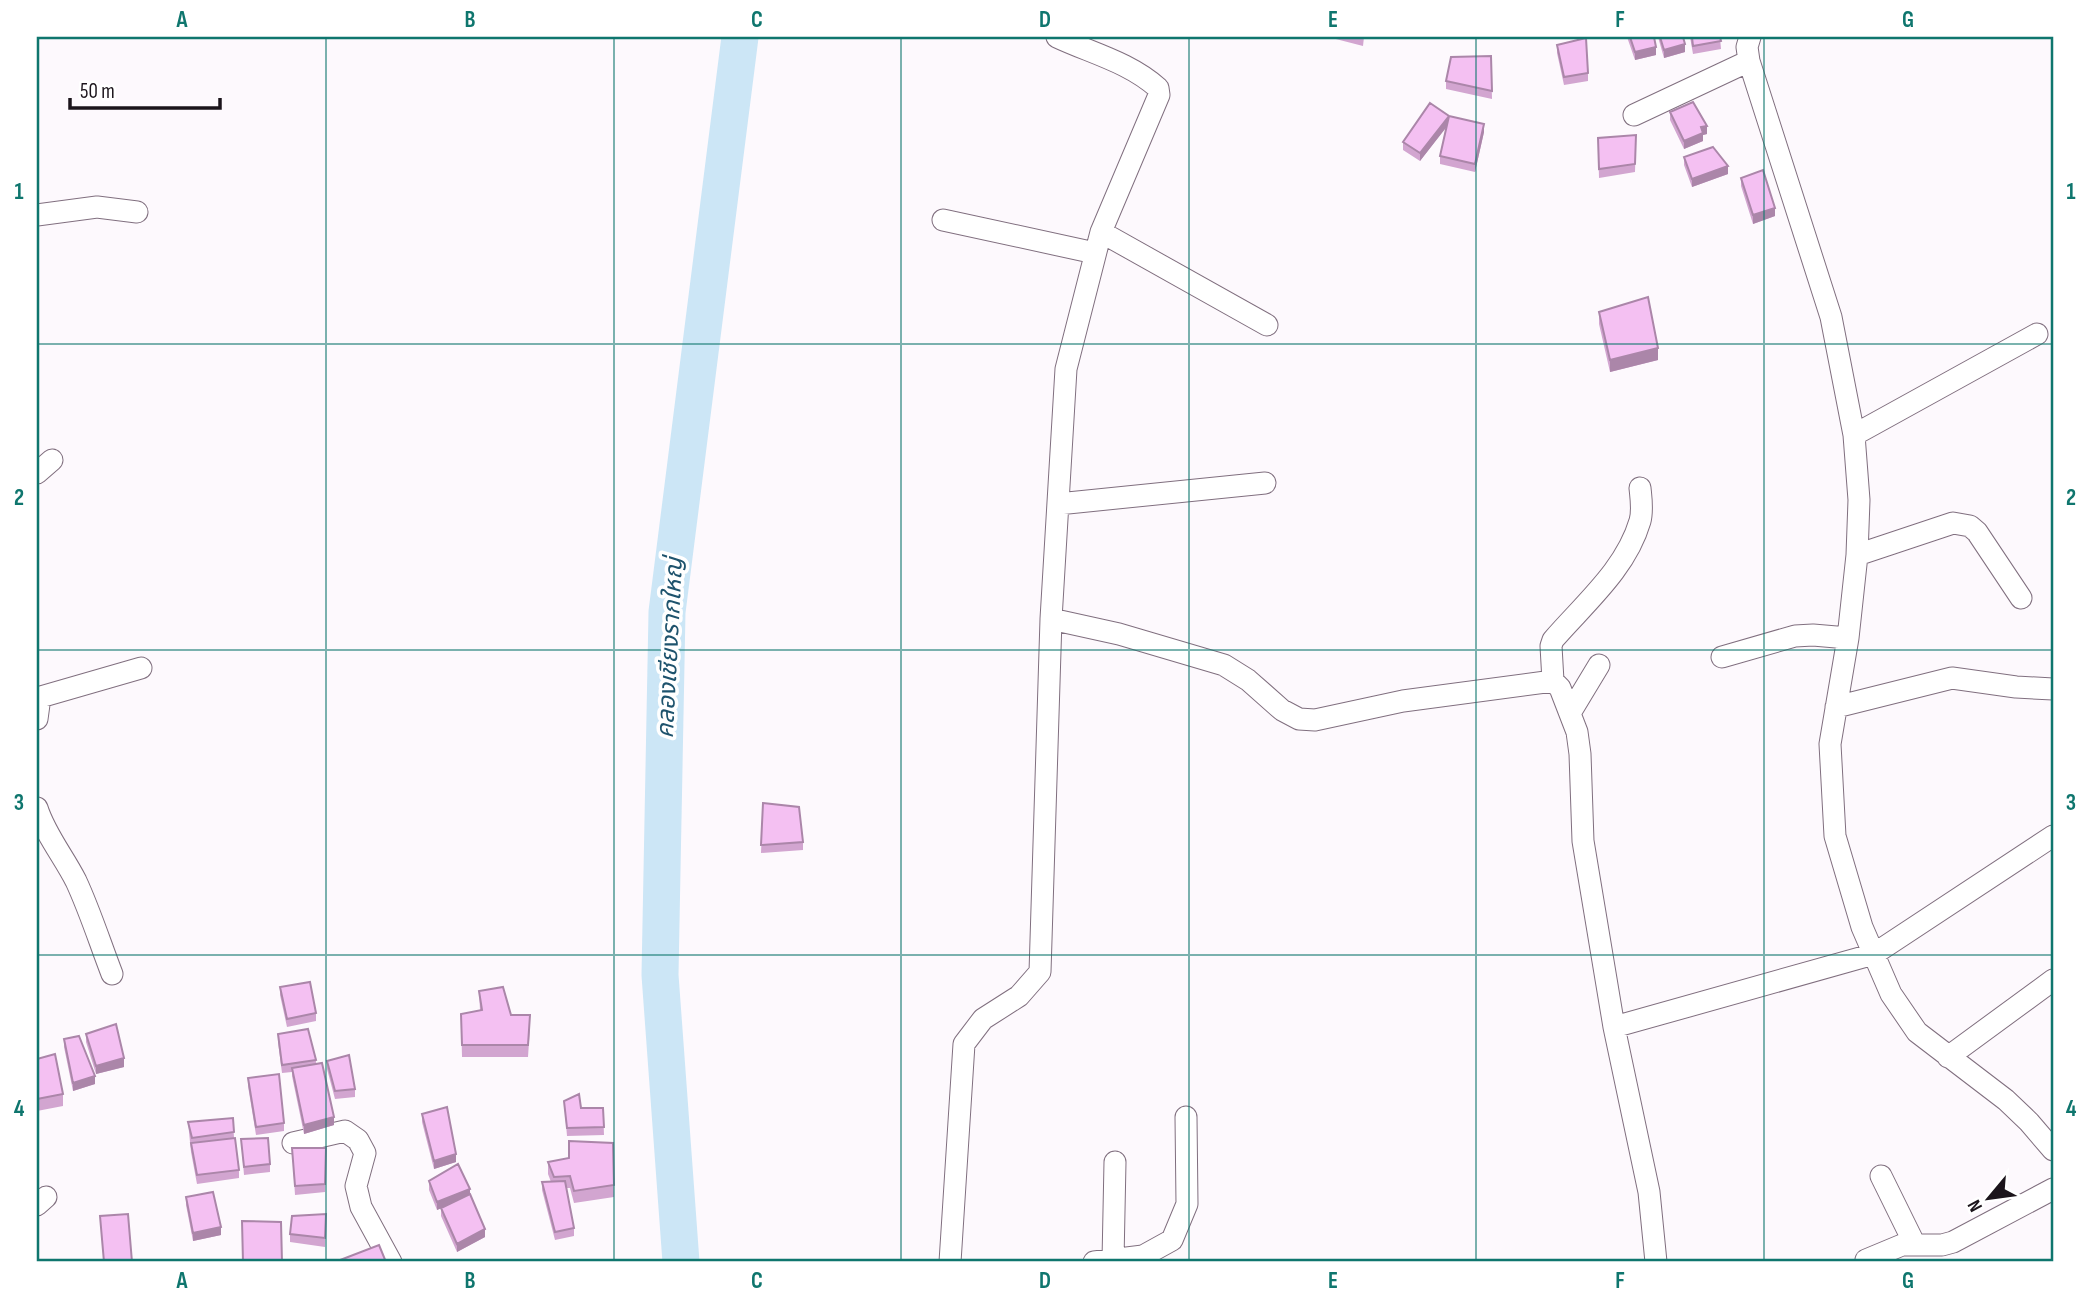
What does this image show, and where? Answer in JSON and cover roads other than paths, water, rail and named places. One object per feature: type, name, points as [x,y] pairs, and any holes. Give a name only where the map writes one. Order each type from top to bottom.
[{"type":"street","points":[[950,1262],[964,1044],[983,1018],[1019,996],[1040,972],[1051,619],[1066,369],[1101,232],[1159,92],[1152,83],[1109,57],[1057,37]]},
{"type":"street","points":[[1750,37],[1747,47],[1749,61],[1829,309],[1854,435],[1858,500],[1857,555],[1848,638],[1830,744],[1835,836],[1862,927],[1891,994],[1917,1032],[2006,1100],[2053,1150]]},
{"type":"street","points":[[1634,115],[1749,61]]},
{"type":"street","points":[[37,215],[97,207],[137,212]]},
{"type":"street","points":[[943,220],[1095,253]]},
{"type":"street","points":[[1101,232],[1268,325]]},
{"type":"street","points":[[1854,435],[2037,334]]},
{"type":"street","points":[[1058,504],[1265,483]]},
{"type":"street","points":[[1640,488],[1640,520],[1625,556],[1616,570],[1553,640],[1551,646],[1553,681],[1560,688],[1577,732],[1583,841],[1614,1027],[1649,1192],[1656,1262]]},
{"type":"street","points":[[1857,555],[1953,523],[1964,524],[1977,532],[2021,598]]},
{"type":"street","points":[[1051,619],[1119,634],[1224,665],[1248,680],[1282,710],[1299,719],[1315,720],[1403,701],[1553,681]]},
{"type":"street","points":[[1722,657],[1796,636],[1848,638]]},
{"type":"street","points":[[1570,713],[1598,665]]},
{"type":"street","points":[[37,719],[38,697],[141,668]]},
{"type":"street","points":[[1836,707],[1952,678],[2053,689]]},
{"type":"street","points":[[37,808],[41,820],[77,883],[112,974]]},
{"type":"street","points":[[1614,1027],[1874,954],[2053,836]]},
{"type":"street","points":[[1948,1058],[2053,980]]},
{"type":"street","points":[[1115,1162],[1103,1261],[1143,1256],[1171,1240],[1187,1204],[1186,1117]]},
{"type":"street","points":[[293,1143],[345,1131],[358,1140],[365,1153],[356,1186],[361,1207],[391,1262]]},
{"type":"street","points":[[1881,1176],[1915,1245]]},
{"type":"street","points":[[1866,1260],[1902,1245],[1942,1245],[1953,1242],[2053,1189]]},
{"type":"waterway","name":"คลองเชียงรากใหญ่","points":[[681,1262],[660,975],[667,612],[740,37]]}]
